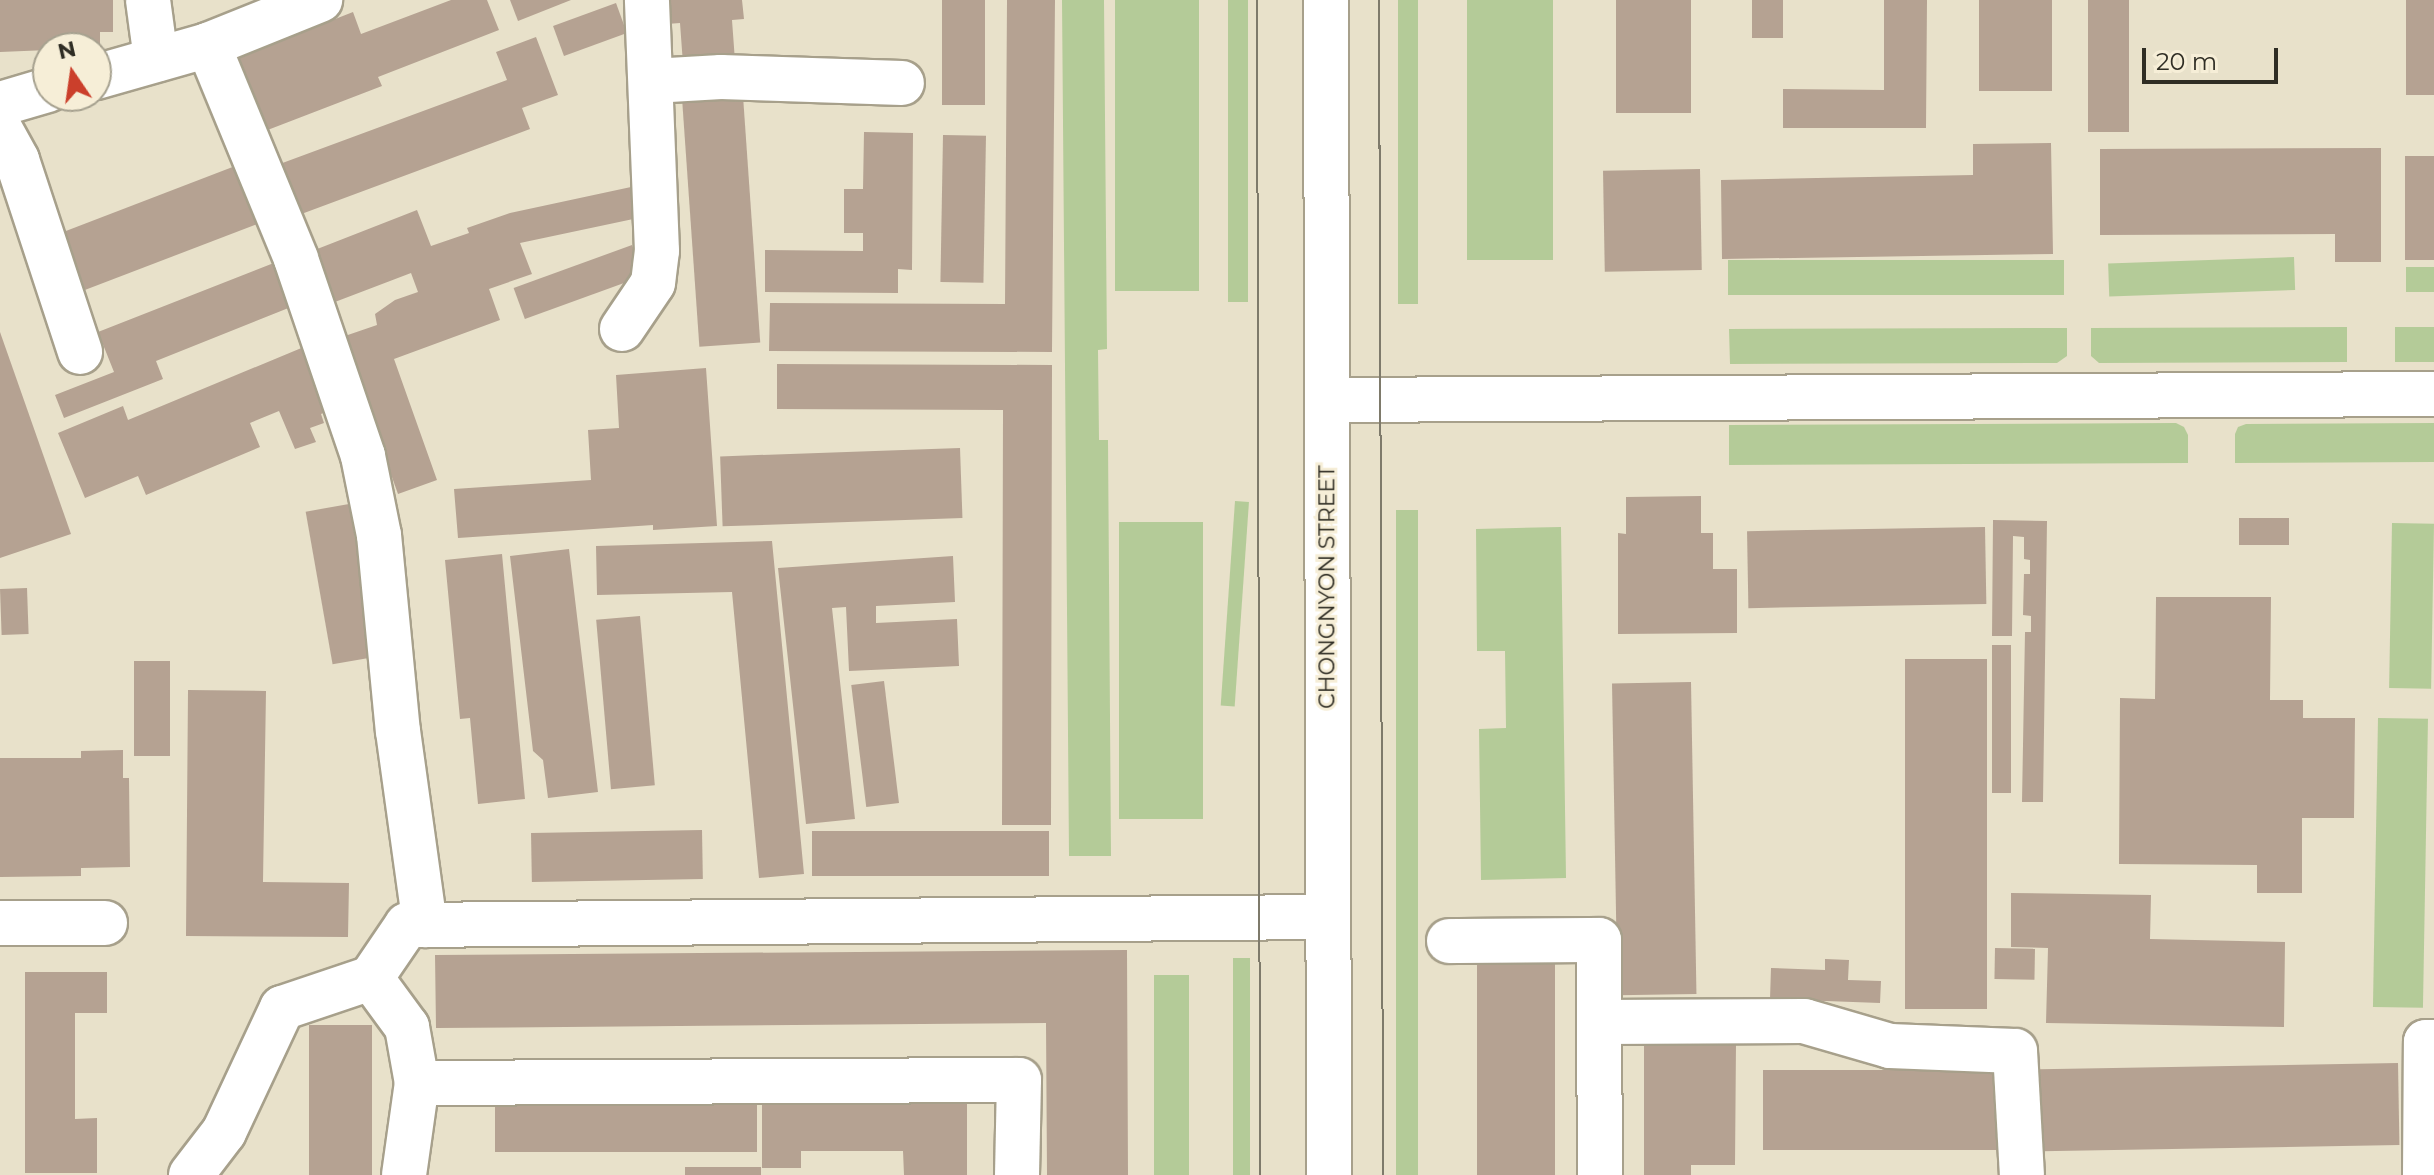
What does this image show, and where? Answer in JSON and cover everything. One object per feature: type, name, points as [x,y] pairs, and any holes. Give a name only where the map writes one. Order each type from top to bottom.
[{"type":"street","points":[[148,0],[156,59]]},
{"type":"street","points":[[112,72],[208,45],[320,0]]},
{"type":"street","points":[[622,329],[653,283],[657,251],[647,0]]},
{"type":"street","name":"CHONGNYON STREET","points":[[1326,0],[1329,1175]]},
{"type":"street","points":[[208,45],[296,259],[363,456],[379,535],[398,731],[425,925]]},
{"type":"street","points":[[652,81],[721,77],[902,83]]},
{"type":"street","points":[[0,104],[32,95]]},
{"type":"street","points":[[0,129],[17,160],[80,352]]},
{"type":"street","points":[[1327,400],[2434,394]]},
{"type":"street","points":[[191,1175],[224,1132],[282,1008],[371,978],[407,925],[1328,917]]},
{"type":"street","points":[[0,923],[105,923]]},
{"type":"street","points":[[1449,941],[1599,940],[1600,1175]]},
{"type":"street","points":[[371,978],[407,1027],[417,1083],[404,1175]]},
{"type":"street","points":[[1599,1022],[1804,1021],[1890,1046],[2015,1051],[2022,1175]]},
{"type":"street","points":[[2425,1175],[2426,1042],[2434,1042]]},
{"type":"street","points":[[417,1083],[1019,1080],[1017,1175]]},
{"type":"green space","points":[[1062,0],[1104,0],[1107,349],[1098,350],[1099,440],[1108,440],[1111,856],[1069,856]]},
{"type":"green space","points":[[1115,0],[1199,0],[1199,291],[1115,291]]},
{"type":"green space","points":[[1228,0],[1248,0],[1248,302],[1228,302]]},
{"type":"green space","points":[[1398,0],[1418,0],[1418,304],[1398,304]]},
{"type":"green space","points":[[1467,0],[1553,0],[1553,260],[1467,260]]},
{"type":"green space","points":[[2294,257],[2295,290],[2109,296],[2108,263]]},
{"type":"green space","points":[[1728,260],[2064,260],[2064,295],[1728,295]]},
{"type":"green space","points":[[2406,267],[2434,267],[2434,292],[2406,292]]},
{"type":"green space","points":[[2347,327],[2347,362],[2099,363],[2091,356],[2091,328]]},
{"type":"green space","points":[[2395,327],[2434,327],[2434,362],[2395,362]]},
{"type":"green space","points":[[2067,328],[2067,356],[2057,363],[1730,364],[1729,329]]},
{"type":"green space","points":[[2176,423],[2184,427],[2188,435],[2188,463],[1729,465],[1729,425]]},
{"type":"green space","points":[[2434,423],[2434,462],[2235,463],[2235,434],[2238,427],[2246,424]]},
{"type":"green space","points":[[1235,501],[1249,502],[1235,706],[1221,706]]},
{"type":"green space","points":[[1396,510],[1418,510],[1418,1175],[1396,1175]]},
{"type":"green space","points":[[1119,522],[1203,522],[1203,819],[1119,819]]},
{"type":"green space","points":[[2392,523],[2434,524],[2431,689],[2389,688]]},
{"type":"green space","points":[[1561,527],[1566,878],[1481,880],[1479,729],[1506,728],[1505,651],[1477,651],[1476,529]]},
{"type":"green space","points":[[2378,718],[2428,719],[2423,1008],[2373,1007]]},
{"type":"green space","points":[[1233,958],[1250,958],[1250,1175],[1233,1175]]},
{"type":"green space","points":[[1154,975],[1189,975],[1189,1175],[1154,1175]]},
{"type":"building","points":[[0,0],[113,0],[113,32],[32,32],[32,51],[0,52]]},
{"type":"building","points":[[451,0],[487,0],[499,30],[378,77],[382,86],[265,131],[236,58],[353,12],[361,34]]},
{"type":"building","points":[[510,0],[571,0],[518,21]]},
{"type":"building","points":[[665,0],[742,0],[744,19],[732,20],[735,61],[683,64],[680,23],[667,24]]},
{"type":"building","points":[[942,0],[985,0],[985,105],[942,105]]},
{"type":"building","points":[[1007,0],[1055,0],[1052,352],[769,351],[770,303],[1005,304]]},
{"type":"building","points":[[1616,0],[1691,0],[1691,113],[1616,113]]},
{"type":"building","points":[[1752,0],[1783,0],[1783,38],[1752,38]]},
{"type":"building","points":[[1884,0],[1927,0],[1926,128],[1783,128],[1783,89],[1884,90]]},
{"type":"building","points":[[1979,0],[2052,0],[2052,91],[1979,91]]},
{"type":"building","points":[[2088,0],[2129,0],[2129,132],[2088,132]]},
{"type":"building","points":[[2406,0],[2434,0],[2434,95],[2406,95]]},
{"type":"building","points":[[616,3],[627,33],[564,56],[553,26]]},
{"type":"building","points":[[536,37],[558,95],[522,108],[530,129],[296,216],[277,165],[507,80],[496,52]]},
{"type":"building","points":[[743,96],[760,342],[699,347],[682,100]]},
{"type":"building","points":[[864,132],[913,133],[912,270],[898,269],[898,293],[765,292],[765,250],[863,251],[863,233],[844,233],[844,189],[863,189]]},
{"type":"building","points":[[943,135],[986,136],[983,283],[940,282]]},
{"type":"building","points":[[2051,143],[2053,254],[1722,259],[1721,180],[1973,175],[1973,144]]},
{"type":"building","points":[[2381,148],[2381,262],[2335,262],[2335,234],[2100,235],[2100,149]]},
{"type":"building","points":[[2405,156],[2434,156],[2434,260],[2405,260]]},
{"type":"building","points":[[243,163],[265,221],[82,291],[60,233]]},
{"type":"building","points":[[1700,169],[1702,270],[1605,272],[1603,171]]},
{"type":"building","points":[[631,187],[638,218],[520,243],[532,274],[489,289],[500,320],[394,359],[437,480],[398,494],[342,337],[377,325],[375,314],[395,300],[418,292],[411,273],[327,305],[307,253],[417,210],[431,246],[469,233],[467,228],[510,213]]},
{"type":"building","points":[[632,245],[643,276],[525,319],[514,288]]},
{"type":"building","points":[[284,259],[301,303],[156,361],[163,379],[64,418],[55,395],[114,372],[98,332]]},
{"type":"building","points":[[0,332],[71,534],[0,558]]},
{"type":"building","points":[[311,344],[338,407],[321,414],[324,423],[310,428],[316,442],[295,449],[279,411],[250,423],[260,447],[146,495],[138,476],[85,498],[58,433],[123,406],[128,420]]},
{"type":"building","points":[[777,364],[1052,365],[1051,825],[1002,825],[1003,410],[777,409]]},
{"type":"building","points":[[706,368],[717,526],[653,530],[653,525],[458,538],[454,489],[591,480],[588,430],[619,428],[616,375]]},
{"type":"building","points":[[960,448],[962,518],[723,526],[720,456]]},
{"type":"building","points":[[1701,496],[1701,533],[1713,533],[1713,569],[1737,569],[1737,633],[1618,634],[1618,533],[1626,534],[1626,497]]},
{"type":"building","points":[[349,504],[376,657],[333,664],[306,512]]},
{"type":"building","points":[[2239,518],[2289,518],[2289,545],[2239,545]]},
{"type":"building","points":[[1993,520],[2047,521],[2043,802],[2022,802],[2025,632],[2031,632],[2031,616],[2023,615],[2024,574],[2030,574],[2030,560],[2024,559],[2024,537],[2013,536],[2012,636],[1992,636]]},
{"type":"building","points":[[1985,527],[1986,604],[1748,608],[1747,531]]},
{"type":"building","points":[[772,541],[804,874],[759,878],[732,592],[597,595],[596,546]]},
{"type":"building","points":[[569,549],[598,792],[548,798],[543,760],[533,751],[510,556]]},
{"type":"building","points":[[502,554],[525,799],[478,804],[470,718],[460,719],[445,560]]},
{"type":"building","points":[[953,556],[955,602],[876,606],[876,623],[957,619],[959,666],[849,671],[846,607],[832,608],[855,819],[806,824],[778,568]]},
{"type":"building","points":[[27,588],[29,634],[2,635],[0,589]]},
{"type":"building","points":[[2156,597],[2271,597],[2270,700],[2303,700],[2303,718],[2355,718],[2354,818],[2302,818],[2302,893],[2257,893],[2257,865],[2119,864],[2120,698],[2155,699]]},
{"type":"building","points":[[640,616],[655,785],[611,789],[596,620]]},
{"type":"building","points":[[1992,645],[2011,645],[2011,793],[1992,793]]},
{"type":"building","points":[[1905,659],[1987,659],[1987,1009],[1905,1009]]},
{"type":"building","points":[[134,661],[170,661],[170,756],[134,756]]},
{"type":"building","points":[[884,681],[899,803],[866,807],[851,685]]},
{"type":"building","points":[[1691,682],[1696,994],[1617,995],[1612,683]]},
{"type":"building","points":[[188,690],[266,691],[263,882],[349,883],[348,937],[186,936]]},
{"type":"building","points":[[123,750],[123,778],[129,778],[130,867],[81,868],[81,876],[0,877],[0,758],[81,758],[81,751]]},
{"type":"building","points":[[702,830],[703,879],[532,882],[531,833]]},
{"type":"building","points":[[812,831],[1049,831],[1049,876],[812,876]]},
{"type":"building","points":[[2011,893],[2151,895],[2150,939],[2285,942],[2284,1027],[2046,1023],[2048,948],[2011,947]]},
{"type":"building","points":[[1995,948],[2035,949],[2034,980],[1994,979]]},
{"type":"building","points":[[1127,950],[1128,1175],[1047,1175],[1046,1023],[436,1028],[435,955]]},
{"type":"building","points":[[1825,959],[1849,960],[1848,980],[1881,981],[1880,1003],[1770,999],[1771,968],[1825,970]]},
{"type":"building","points":[[1477,960],[1555,960],[1555,1175],[1477,1175]]},
{"type":"building","points":[[25,972],[107,972],[107,1013],[75,1013],[75,1119],[97,1118],[97,1173],[25,1173]]},
{"type":"building","points":[[309,1025],[372,1025],[372,1175],[309,1175]]},
{"type":"building","points":[[1736,1043],[1735,1165],[1691,1165],[1691,1175],[1644,1175],[1644,1045]]},
{"type":"building","points":[[2398,1063],[2399,1145],[2041,1151],[2040,1069]]},
{"type":"building","points":[[1763,1070],[2001,1070],[2001,1150],[1763,1150]]},
{"type":"building","points":[[967,1102],[967,1175],[904,1175],[903,1151],[801,1151],[801,1168],[762,1168],[762,1104]]},
{"type":"building","points":[[495,1104],[757,1104],[757,1152],[495,1152]]},
{"type":"building","points":[[685,1167],[761,1167],[761,1175],[685,1175]]},
{"type":"tram line","points":[[1257,0],[1260,1175]]},
{"type":"tram line","points":[[1379,0],[1383,1175]]}]
